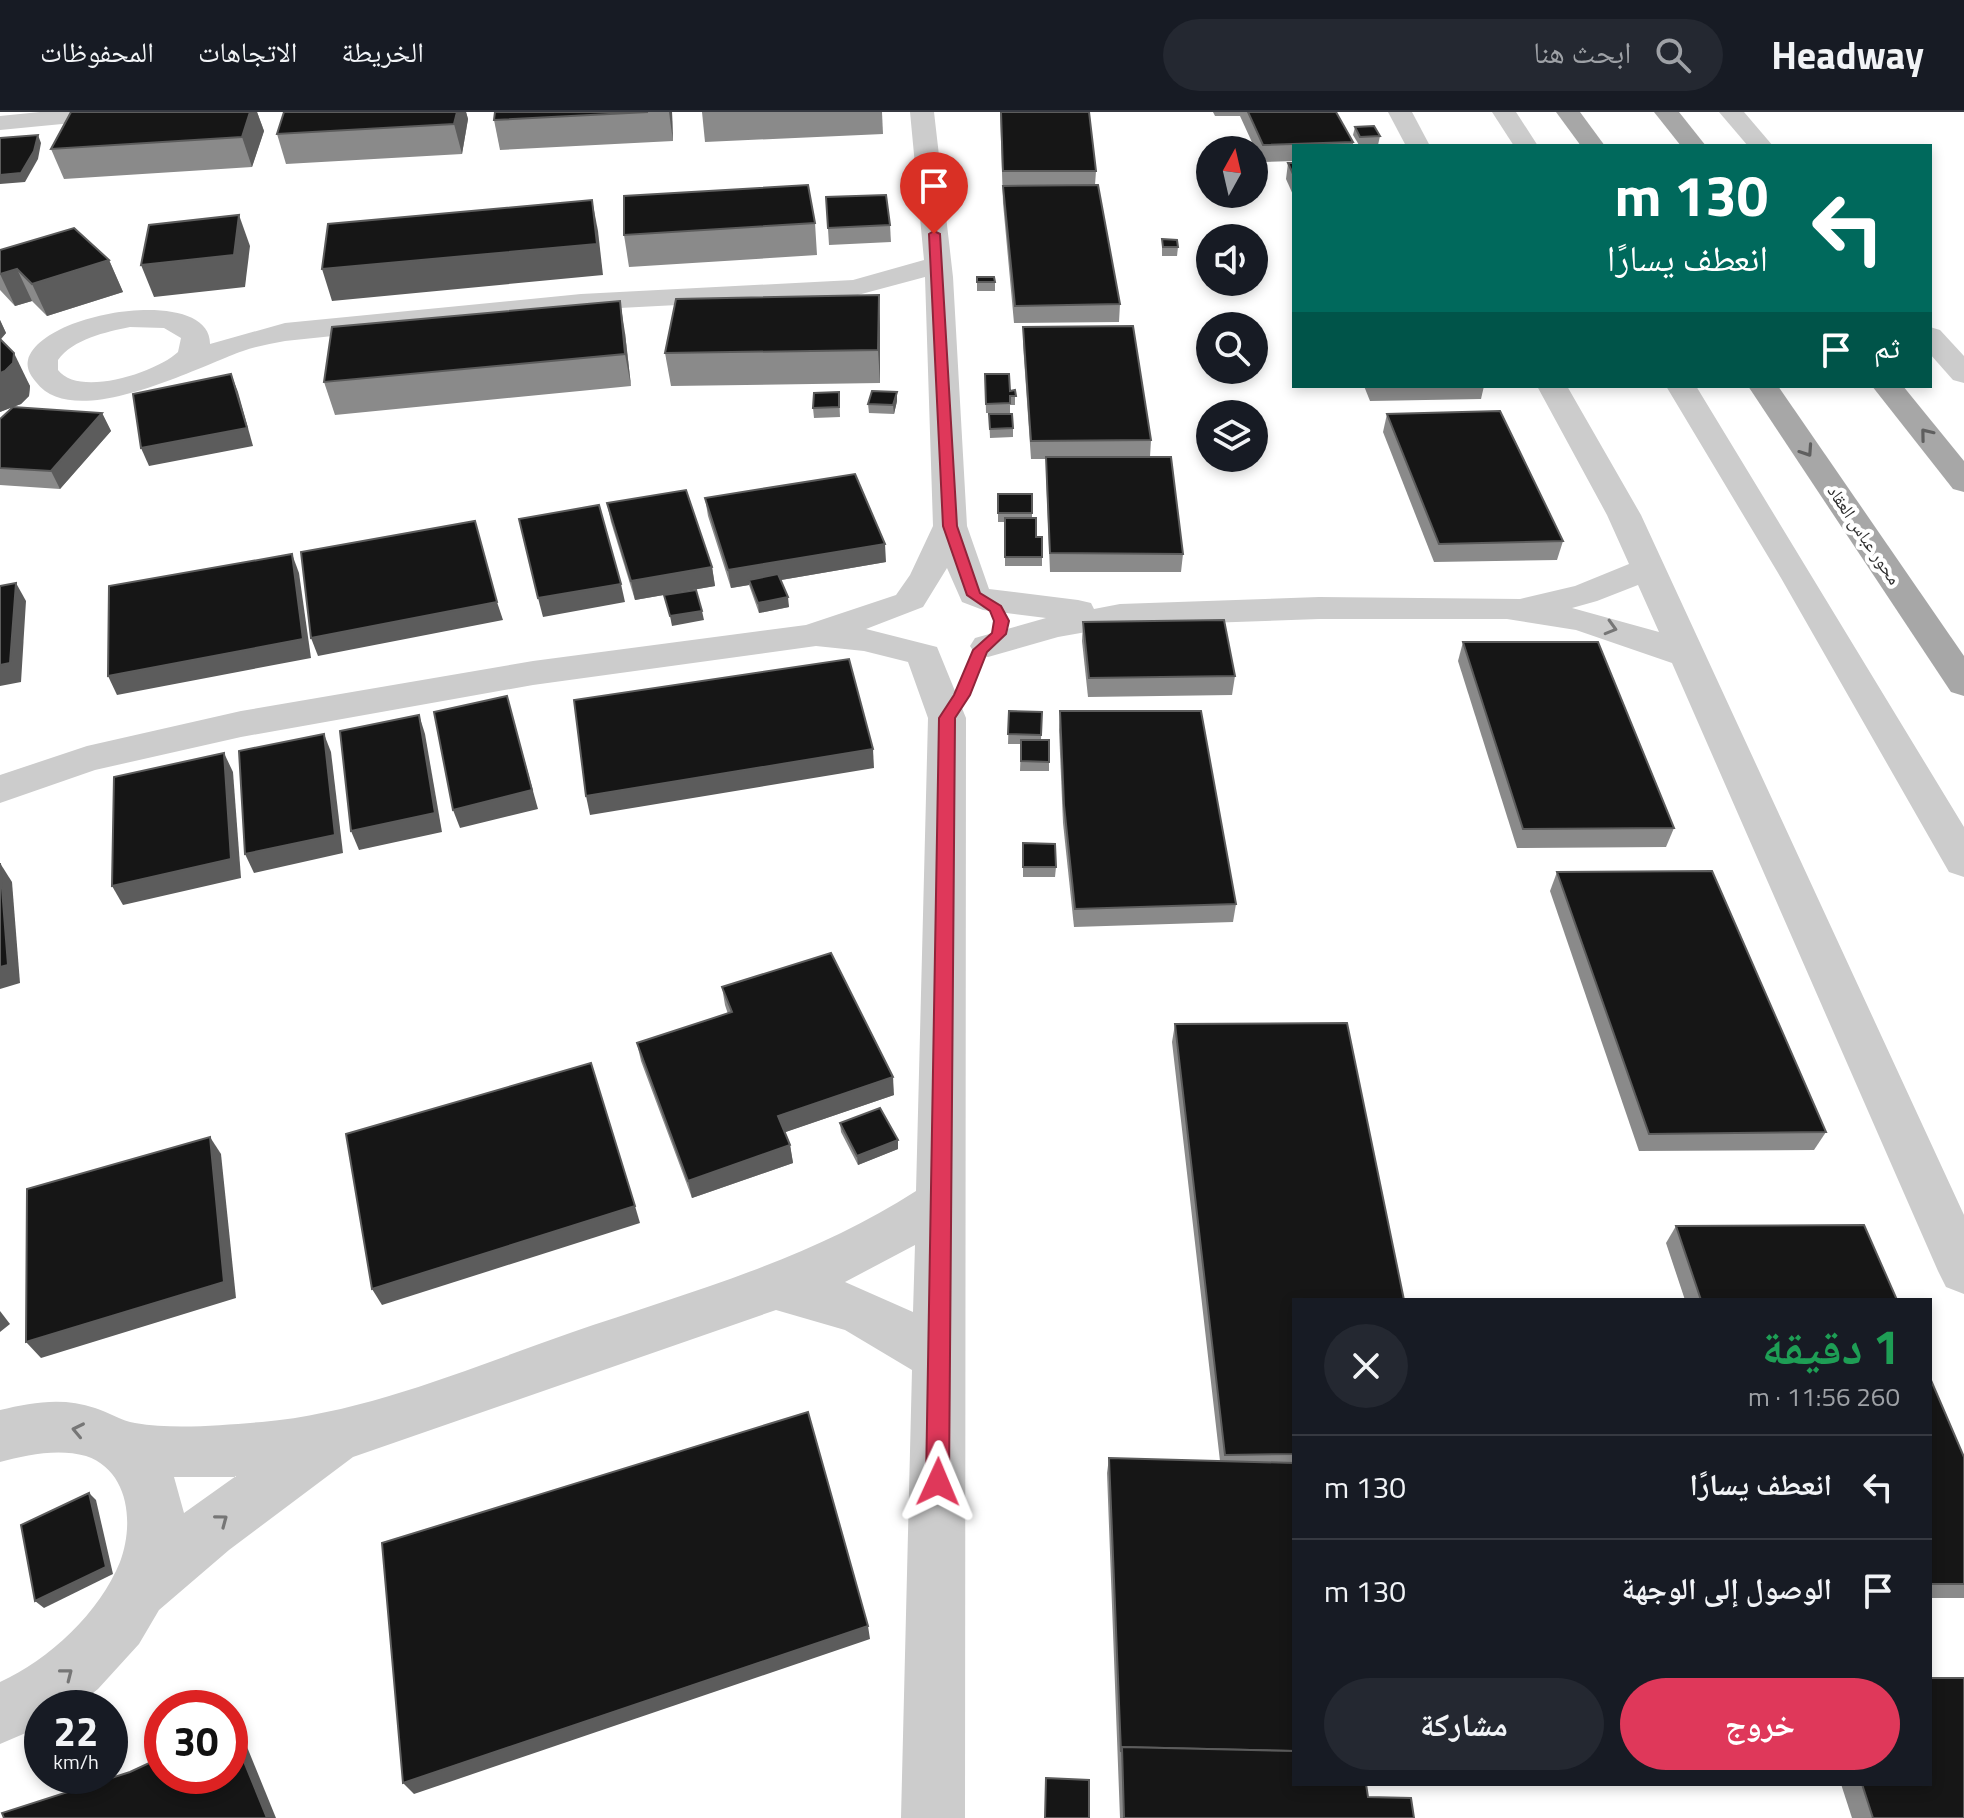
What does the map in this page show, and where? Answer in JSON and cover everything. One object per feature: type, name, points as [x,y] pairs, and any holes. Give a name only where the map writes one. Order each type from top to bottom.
[{"type":"main road","points":[[1568,112],[1592,144]]},
{"type":"main road","points":[[1666,112],[1692,144]]},
{"type":"main road","name":"محور عباس العقاد","points":[[1764,388],[1964,684]]},
{"type":"main road","points":[[1889,388],[1964,482]]},
{"type":"street","points":[[0,123],[114,112]]},
{"type":"street","points":[[922,112],[937,265],[950,526],[978,597],[996,609],[1002,621],[999,634],[971,674],[942,1201],[933,1818]]},
{"type":"street","points":[[1400,112],[1417,144]]},
{"type":"street","points":[[1504,112],[1525,144]]},
{"type":"street","points":[[1731,112],[1759,144]]},
{"type":"street","points":[[285,332],[180,324],[152,318],[106,322],[65,338],[51,349],[43,361],[43,372],[51,381],[86,391],[135,385],[235,344],[285,332],[581,302],[854,288],[937,265]]},
{"type":"street","points":[[854,288],[940,310]]},
{"type":"street","points":[[177,368],[190,357],[196,346],[195,335],[180,324]]},
{"type":"street","points":[[1932,338],[1964,374]]},
{"type":"street","points":[[1553,388],[1624,515],[1964,1271]]},
{"type":"street","points":[[1682,388],[1798,578],[1964,862]]},
{"type":"street","points":[[950,526],[927,575],[894,616],[892,629],[900,642],[919,653],[971,674]]},
{"type":"street","points":[[1507,608],[1585,594],[1648,569]]},
{"type":"street","points":[[811,636],[941,591],[1120,615]]},
{"type":"street","points":[[971,674],[1053,627],[1120,615],[1319,608],[1507,608],[1581,620],[1687,656]]},
{"type":"street","points":[[0,789],[87,759],[241,724],[389,696],[548,670],[811,636],[864,640],[919,653],[953,657],[971,674]]},
{"type":"street","points":[[0,761],[87,759]]},
{"type":"street","points":[[124,1449],[178,1452],[234,1449],[344,1434],[779,1288],[866,1250],[942,1201]]},
{"type":"street","points":[[779,1288],[823,1296],[865,1311],[904,1332],[940,1360]]},
{"type":"street","points":[[0,1436],[28,1427],[73,1427],[111,1439],[139,1463],[155,1497],[156,1540],[140,1588],[110,1634],[68,1675],[17,1707],[0,1713]]},
{"type":"street","points":[[140,1588],[232,1513],[344,1434]]},
{"type":"building","points":[[71,112],[250,112],[242,137],[51,149]]},
{"type":"building","points":[[284,112],[457,112],[454,124],[277,134]]},
{"type":"building","points":[[495,112],[648,112],[494,120]]},
{"type":"building","points":[[1001,112],[1089,112],[1096,171],[1003,171]]},
{"type":"building","points":[[1248,112],[1336,112],[1353,142],[1292,144],[1268,145],[1268,136],[1259,136]]},
{"type":"building","points":[[1374,126],[1380,136],[1360,137],[1355,127]]},
{"type":"building","points":[[38,135],[34,151],[21,173],[0,175],[0,138]]},
{"type":"building","points":[[808,185],[815,223],[624,235],[624,196]]},
{"type":"building","points":[[1098,185],[1120,304],[1015,306],[1003,186]]},
{"type":"building","points":[[886,195],[890,225],[828,228],[826,197]]},
{"type":"building","points":[[592,200],[597,244],[322,269],[328,224]]},
{"type":"building","points":[[239,215],[234,255],[141,265],[149,225]]},
{"type":"building","points":[[74,228],[109,260],[32,284],[17,269],[0,274],[0,250]]},
{"type":"building","points":[[1162,239],[1177,240],[1178,247],[1163,247]]},
{"type":"building","points":[[977,277],[994,277],[995,282],[977,282]]},
{"type":"building","points":[[879,295],[878,350],[665,353],[676,299]]},
{"type":"building","points":[[620,301],[625,354],[324,382],[332,327]]},
{"type":"building","points":[[1133,326],[1151,440],[1031,441],[1023,327]]},
{"type":"building","points":[[0,339],[14,353],[13,363],[0,373]]},
{"type":"building","points":[[231,374],[247,428],[141,448],[133,394]]},
{"type":"building","points":[[985,374],[1009,374],[1010,391],[1015,390],[1016,396],[1010,396],[1010,403],[986,404]]},
{"type":"building","points":[[872,391],[897,392],[893,405],[868,404]]},
{"type":"building","points":[[839,392],[839,407],[813,408],[814,393]]},
{"type":"building","points":[[13,407],[102,413],[51,471],[0,468],[0,419]]},
{"type":"building","points":[[1500,411],[1563,541],[1439,544],[1387,414]]},
{"type":"building","points":[[989,414],[1012,414],[1013,428],[990,429]]},
{"type":"building","points":[[1046,457],[1171,457],[1183,554],[1050,553]]},
{"type":"building","points":[[855,474],[885,544],[728,570],[705,498]]},
{"type":"building","points":[[686,490],[712,567],[631,581],[607,503]]},
{"type":"building","points":[[998,494],[1032,494],[1032,513],[998,513]]},
{"type":"building","points":[[599,505],[621,584],[538,598],[519,519]]},
{"type":"building","points":[[1005,518],[1036,518],[1036,537],[1042,537],[1042,557],[1005,557]]},
{"type":"building","points":[[475,521],[497,602],[311,638],[301,552]]},
{"type":"building","points":[[292,554],[303,639],[108,676],[109,586]]},
{"type":"building","points":[[778,574],[788,597],[758,603],[749,580]]},
{"type":"building","points":[[16,583],[10,663],[0,665],[0,586]]},
{"type":"building","points":[[696,590],[702,611],[670,616],[664,595]]},
{"type":"building","points":[[1224,620],[1235,676],[1089,678],[1083,622]]},
{"type":"building","points":[[1463,642],[1598,642],[1674,828],[1523,829]]},
{"type":"building","points":[[849,659],[873,749],[586,796],[574,700]]},
{"type":"building","points":[[507,696],[532,790],[453,810],[434,712]]},
{"type":"building","points":[[1009,711],[1042,712],[1041,735],[1008,734]]},
{"type":"building","points":[[1060,711],[1201,711],[1236,904],[1075,909],[1064,805]]},
{"type":"building","points":[[419,715],[435,813],[351,831],[340,731]]},
{"type":"building","points":[[324,734],[335,835],[245,854],[239,751]]},
{"type":"building","points":[[1021,740],[1049,740],[1049,762],[1021,761]]},
{"type":"building","points":[[224,753],[231,859],[112,886],[114,777]]},
{"type":"building","points":[[1023,843],[1055,844],[1056,867],[1023,867]]},
{"type":"building","points":[[0,863],[8,965],[0,967]]},
{"type":"building","points":[[1712,871],[1826,1132],[1649,1134],[1557,872]]},
{"type":"building","points":[[831,953],[893,1077],[778,1116],[790,1145],[688,1181],[637,1043],[732,1012],[722,987]]},
{"type":"building","points":[[1347,1023],[1404,1298],[1292,1298],[1292,1454],[1225,1455],[1175,1024]]},
{"type":"building","points":[[591,1063],[635,1206],[372,1289],[346,1134]]},
{"type":"building","points":[[880,1108],[898,1140],[857,1156],[840,1123]]},
{"type":"building","points":[[210,1137],[224,1282],[26,1342],[27,1189]]},
{"type":"building","points":[[1864,1225],[1896,1298],[1700,1298],[1676,1226]]},
{"type":"building","points":[[1932,1383],[1964,1457],[1964,1584],[1932,1584]]},
{"type":"building","points":[[808,1412],[868,1626],[403,1783],[382,1543]]},
{"type":"building","points":[[1109,1458],[1292,1463],[1292,1751],[1122,1747],[1121,1752]]},
{"type":"building","points":[[89,1493],[106,1567],[35,1601],[21,1525]]},
{"type":"building","points":[[1932,1678],[1964,1678],[1964,1818],[1873,1818],[1863,1786],[1932,1786]]},
{"type":"building","points":[[1122,1747],[1292,1751],[1292,1786],[1366,1786],[1368,1797],[1411,1798],[1414,1818],[1124,1818]]},
{"type":"building","points":[[144,1765],[144,1794],[248,1794],[248,1771],[267,1818],[4,1818],[2,1813],[61,1794],[128,1794],[130,1772]]},
{"type":"building","points":[[1046,1778],[1089,1780],[1089,1818],[1045,1818]]},
{"type":"route","points":[[934,234],[939,277],[950,526],[974,595],[996,609],[1002,621],[999,634],[981,650],[962,695],[947,718],[938,1482]]}]
